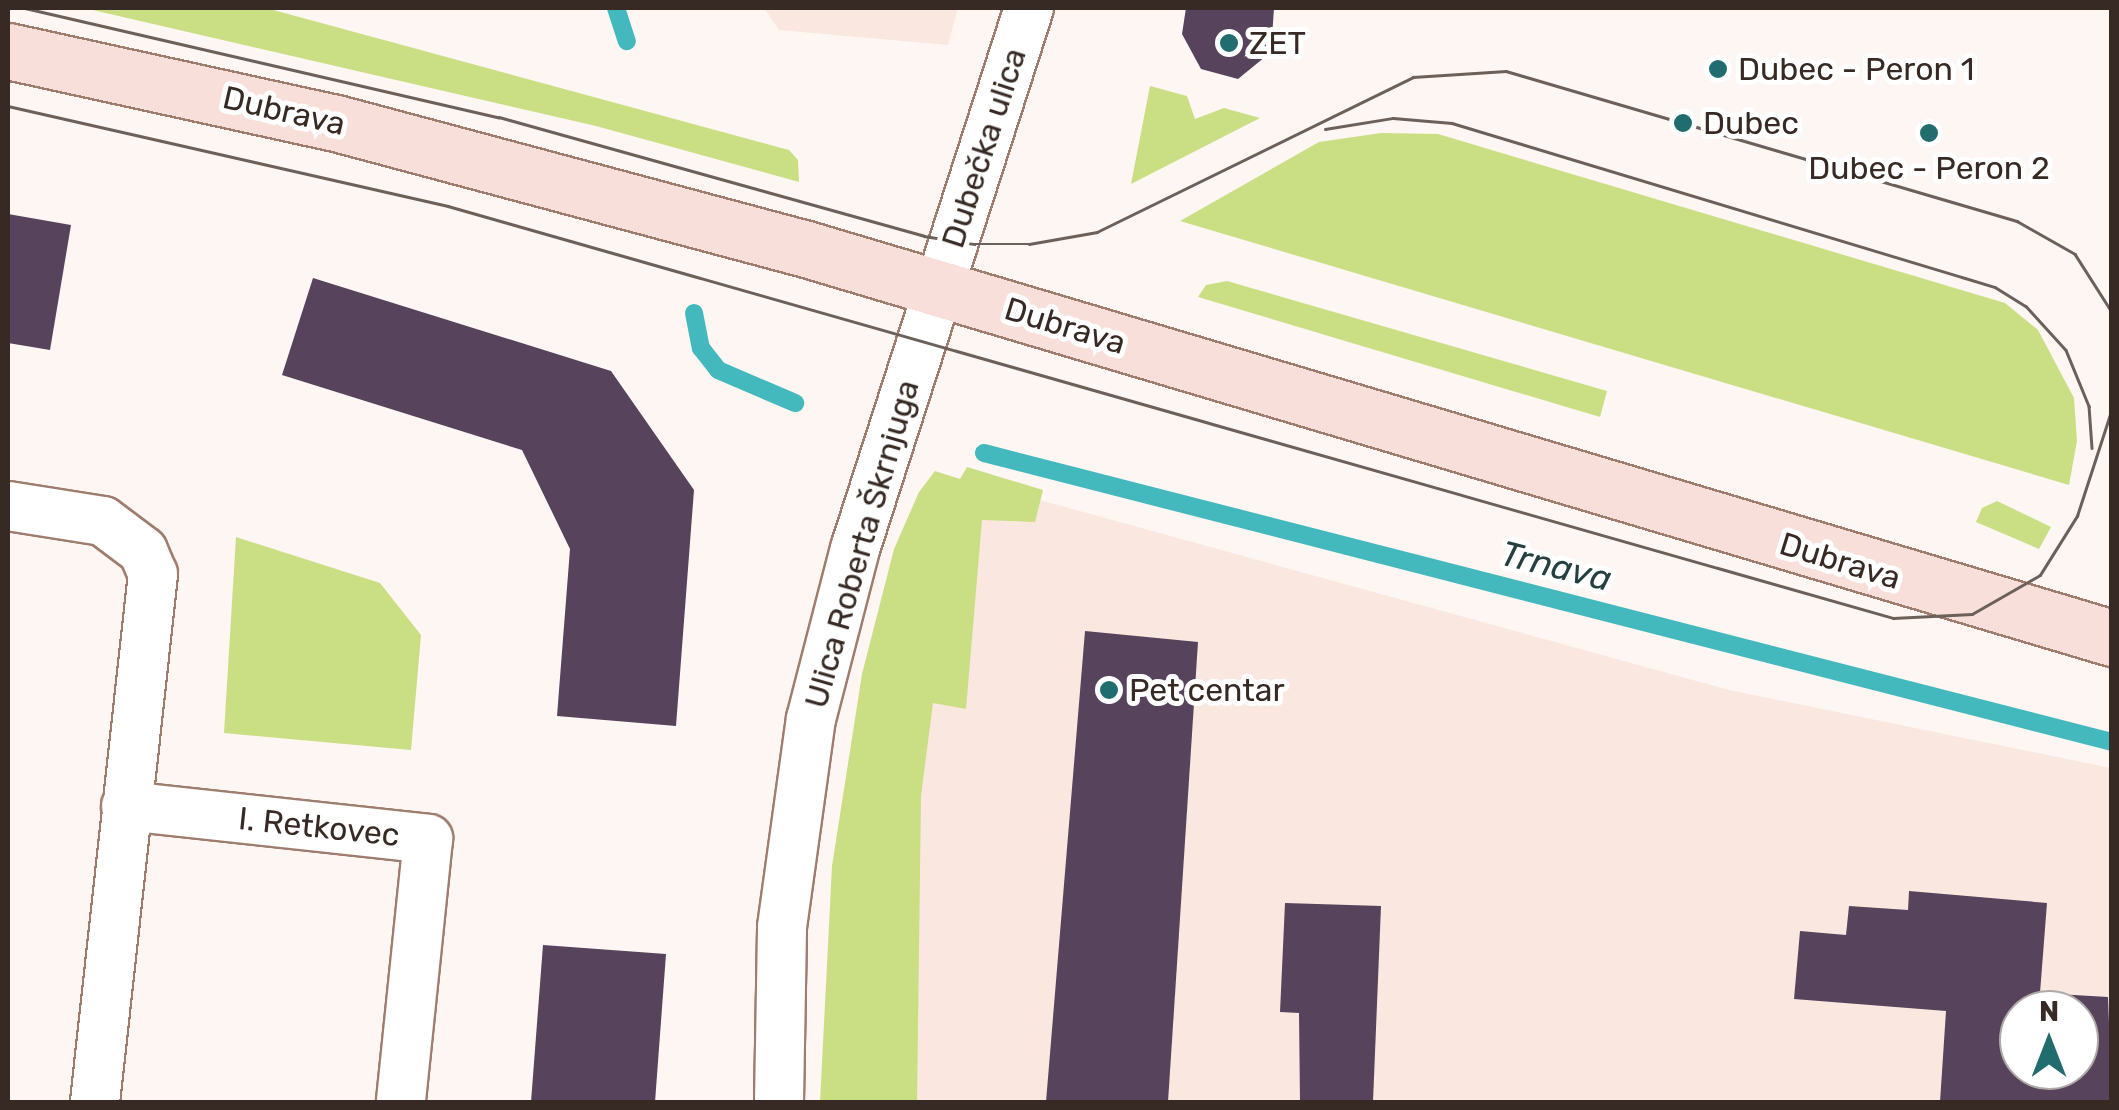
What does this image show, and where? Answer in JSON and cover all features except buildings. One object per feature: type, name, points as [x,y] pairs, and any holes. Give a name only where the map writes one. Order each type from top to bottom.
[{"type":"main road","name":"Dubrava","points":[[8,50],[336,123],[938,288],[2112,638]]},
{"type":"street","name":"Dubečka ulica","points":[[938,288],[1029,8]]},
{"type":"street","name":"Ulica Roberta Škrnjuga","points":[[779,1102],[782,927],[810,719],[839,604],[938,288]]},
{"type":"street","points":[[8,506],[103,521],[143,551],[152,574],[95,1102]]},
{"type":"street","name":"I. Retkovec","points":[[126,806],[428,839],[401,1102]]},
{"type":"shaded area","points":[[764,8],[958,8],[948,45],[779,30]]},
{"type":"shaded area","points":[[982,484],[1729,690],[2111,768],[2111,1102],[878,1102],[906,787]]},
{"type":"green space","points":[[84,8],[266,8],[789,150],[798,160],[799,182],[596,126]]},
{"type":"green space","points":[[1150,86],[1187,96],[1195,119],[1224,108],[1260,118],[1131,184]]},
{"type":"green space","points":[[1381,133],[1438,134],[2005,303],[2038,330],[2074,398],[2077,441],[2069,485],[1180,221],[1319,142]]},
{"type":"green space","points":[[1227,281],[1607,391],[1600,417],[1198,297],[1206,285]]},
{"type":"green space","points":[[967,467],[1043,490],[1035,522],[982,520],[966,709],[933,703],[921,796],[917,1102],[820,1102],[832,866],[862,674],[894,549],[919,492],[935,471],[960,479]]},
{"type":"green space","points":[[1997,501],[2051,527],[2039,549],[1976,522],[1982,508]]},
{"type":"green space","points":[[236,537],[380,583],[421,635],[411,750],[224,733]]},
{"type":"waterway","name":"Trnava","points":[[616,8],[627,41]]},
{"type":"waterway","name":"Trnava","points":[[694,313],[701,348],[718,370],[795,403]]},
{"type":"waterway","name":"Trnava","points":[[984,453],[2112,742]]},
{"type":"tram line","points":[[25,8],[499,117],[924,236],[974,244],[1029,244],[1097,232],[1413,77],[1506,71],[2017,221],[2075,254],[2112,312]]},
{"type":"tram line","points":[[8,106],[448,206],[1893,618],[1972,614],[2040,575],[2077,516],[2112,408]]},
{"type":"tram line","points":[[1325,129],[1393,118],[1452,123],[1995,287],[2026,306],[2066,350],[2089,406],[2092,448]]},
{"type":"place","name":"ZET","points":[[1229,43]]},
{"type":"place","name":"Dubec - Peron 1","points":[[1718,69]]},
{"type":"place","name":"Dubec","points":[[1683,123]]},
{"type":"place","name":"Dubec - Peron 2","points":[[1929,133]]},
{"type":"place","name":"Pet centar","points":[[1109,690]]}]
